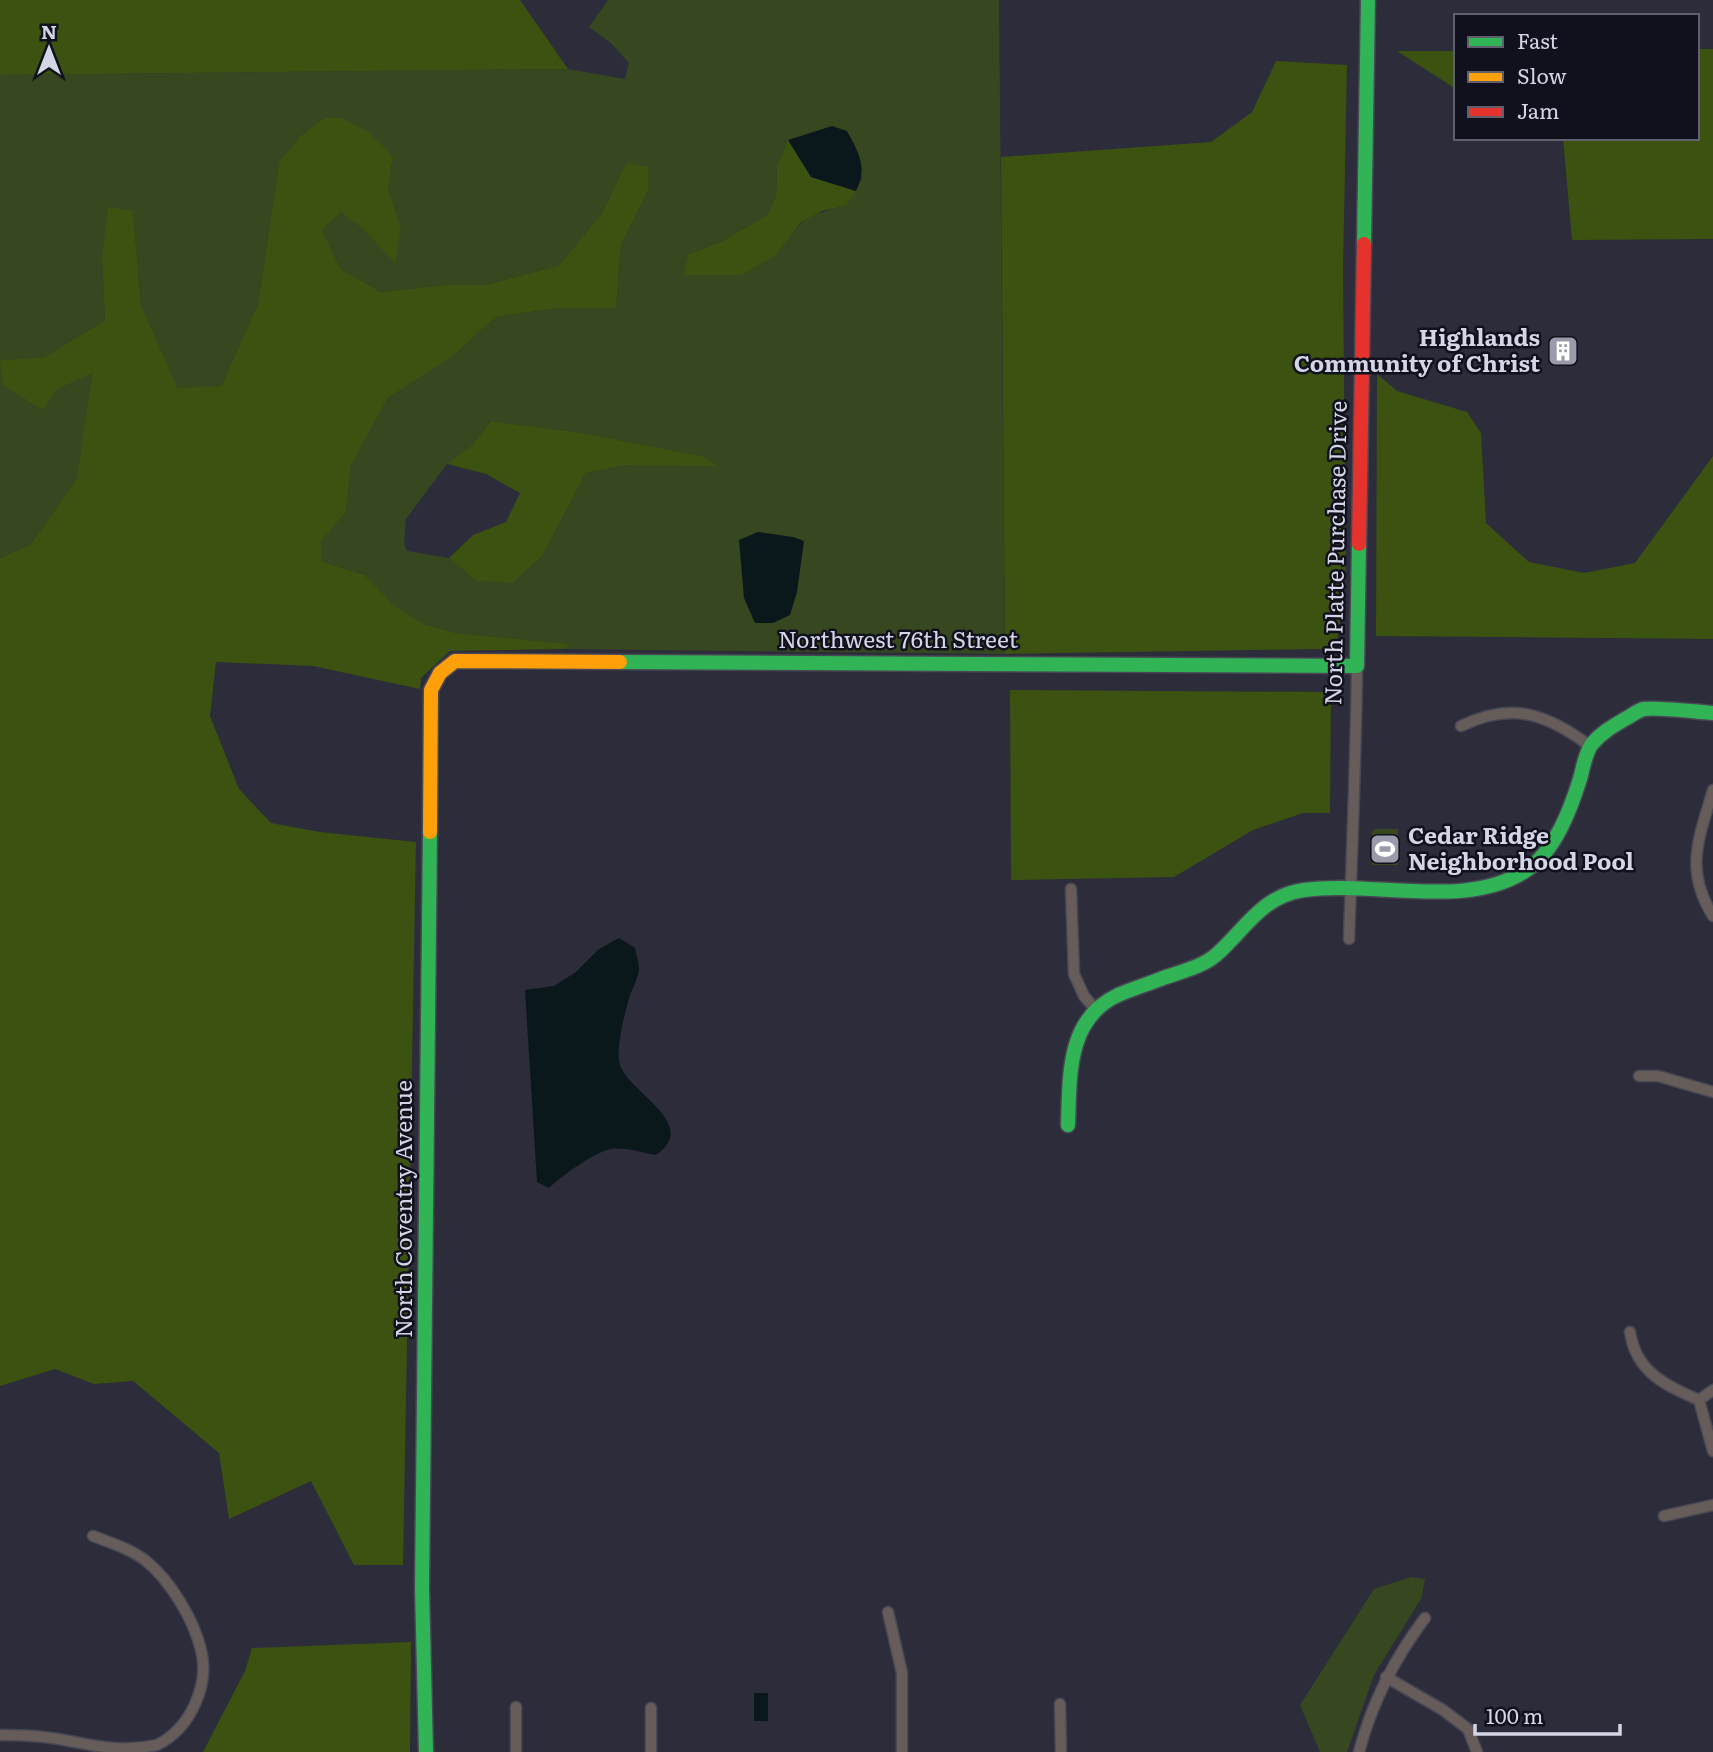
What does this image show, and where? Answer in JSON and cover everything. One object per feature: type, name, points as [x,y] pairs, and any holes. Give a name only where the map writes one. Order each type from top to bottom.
[{"type":"street","name":"North Platte Purchase Drive","points":[[1349,939],[1349,888],[1356,783],[1368,0]]},
{"type":"street","name":"Northwest 76th Street","points":[[441,669],[454,661],[1357,666]]},
{"type":"street","name":"North Coventry Avenue","points":[[426,1752],[422,1588],[428,818],[431,690],[441,669]]},
{"type":"street","points":[[1068,1125],[1070,1070],[1074,1046],[1084,1024],[1096,1010],[1116,996],[1193,967],[1214,956],[1241,927],[1269,903],[1302,890],[1349,888],[1463,892],[1499,884],[1527,870],[1546,853],[1573,802],[1590,746],[1609,728],[1643,709],[1713,713]]},
{"type":"street","points":[[1461,726],[1497,714],[1522,712],[1553,723],[1590,746]]},
{"type":"street","points":[[1713,790],[1696,848],[1695,862],[1699,890],[1713,916]]},
{"type":"street","points":[[1071,888],[1074,974],[1084,996],[1096,1010]]},
{"type":"street","points":[[1639,1076],[1658,1076],[1713,1092]]},
{"type":"street","points":[[1630,1332],[1636,1355],[1651,1375],[1699,1400],[1713,1451]]},
{"type":"street","points":[[1699,1400],[1713,1390]]},
{"type":"street","points":[[1664,1516],[1713,1505]]},
{"type":"street","points":[[0,1735],[26,1735],[69,1741],[102,1751],[128,1752],[157,1745],[177,1730],[188,1717],[199,1696],[202,1651],[186,1611],[165,1579],[145,1560],[121,1546],[93,1536]]},
{"type":"street","points":[[888,1612],[902,1673],[902,1752]]},
{"type":"street","points":[[1359,1752],[1368,1719],[1386,1677],[1402,1648],[1425,1618]]},
{"type":"street","points":[[1386,1677],[1468,1728],[1477,1752]]},
{"type":"street","points":[[1060,1704],[1061,1752]]},
{"type":"street","points":[[516,1707],[516,1752]]},
{"type":"street","points":[[651,1708],[651,1752]]},
{"type":"green space","points":[[0,0],[520,0],[568,69],[0,75]]},
{"type":"green space","points":[[608,0],[999,0],[1005,654],[564,649],[570,644],[456,633],[424,624],[395,606],[365,575],[321,561],[321,542],[346,512],[351,466],[388,398],[452,357],[496,317],[558,308],[616,308],[621,245],[648,191],[626,163],[602,213],[558,266],[484,285],[445,285],[381,292],[341,269],[322,230],[341,211],[364,230],[401,228],[388,189],[393,157],[342,118],[324,118],[300,136],[279,162],[258,304],[221,386],[178,389],[141,305],[133,211],[102,258],[105,320],[43,358],[56,390],[92,372],[78,479],[31,544],[0,558],[0,75],[568,69],[625,79],[629,63],[611,43],[589,27]],"holes":[[[777,167],[863,177],[846,206],[811,216],[797,227],[776,255],[685,275],[688,254],[721,242],[767,215],[776,196]],[[491,421],[577,432],[701,456],[718,465],[626,465],[586,473],[543,555],[475,580],[449,558],[407,551],[404,543],[406,519],[447,464],[473,444]]]},
{"type":"green space","points":[[1699,49],[1713,49],[1713,239],[1572,240],[1563,140],[1699,140]]},
{"type":"green space","points":[[1397,51],[1454,51],[1454,88]]},
{"type":"green space","points":[[1276,61],[1347,65],[1343,269],[1346,584],[1337,641],[1321,649],[1005,654],[1001,157],[1211,142],[1252,112]]},
{"type":"green space","points":[[324,118],[342,118],[369,132],[393,157],[388,189],[401,228],[395,263],[364,230],[341,212],[322,230],[341,269],[381,292],[445,285],[484,285],[558,266],[602,213],[626,163],[648,167],[648,191],[621,245],[616,308],[558,308],[496,317],[452,357],[388,398],[351,466],[346,512],[321,542],[321,561],[365,575],[395,606],[424,624],[456,633],[571,644],[564,649],[450,651],[421,678],[420,689],[313,666],[216,662],[210,716],[239,789],[271,823],[320,832],[416,842],[403,1565],[354,1565],[311,1481],[229,1519],[219,1453],[133,1381],[94,1384],[55,1369],[0,1386],[0,558],[31,544],[77,479],[92,373],[56,390],[43,410],[3,385],[0,360],[43,358],[105,320],[102,258],[108,207],[133,211],[141,305],[178,388],[221,386],[258,304],[279,162],[300,136]]},
{"type":"green space","points":[[788,140],[811,177],[856,191],[846,206],[822,211],[800,223],[776,255],[742,275],[684,275],[688,254],[721,242],[767,215],[776,196],[777,167]]},
{"type":"green space","points":[[1377,374],[1397,391],[1467,412],[1481,433],[1486,523],[1529,562],[1584,573],[1635,563],[1713,456],[1713,639],[1376,636]]},
{"type":"green space","points":[[491,421],[577,432],[702,456],[719,466],[626,465],[586,473],[543,555],[512,583],[475,580],[449,558],[473,535],[506,522],[520,493],[486,474],[447,464],[473,444]]},
{"type":"green space","points":[[1010,690],[1331,692],[1330,813],[1303,813],[1253,830],[1174,877],[1011,880]]},
{"type":"green space","name":"Cedar Ridge Neighborhood Pool","points":[[1375,829],[1398,829],[1398,865],[1372,865],[1372,832]]},
{"type":"green space","points":[[1411,1577],[1425,1579],[1422,1597],[1374,1675],[1347,1752],[1320,1752],[1300,1705],[1374,1589]]},
{"type":"green space","points":[[411,1642],[410,1752],[203,1752],[245,1671],[252,1648]]},
{"type":"shaded area","points":[[832,126],[847,131],[858,154],[862,168],[856,191],[811,177],[788,140]]},
{"type":"shaded area","points":[[758,532],[804,541],[797,592],[790,615],[773,623],[755,623],[744,598],[739,540]]},
{"type":"shaded area","points":[[619,938],[635,948],[639,969],[621,1030],[620,1065],[626,1076],[667,1120],[671,1132],[668,1143],[656,1155],[622,1149],[604,1151],[579,1165],[549,1188],[537,1182],[525,990],[554,986],[576,972],[599,949]]},
{"type":"shaded area","points":[[754,1693],[768,1693],[768,1721],[754,1721]]},
{"type":"traffic: fast","points":[[1364,244],[1368,0]]},
{"type":"traffic: fast","points":[[620,662],[1357,666],[1359,544]]},
{"type":"traffic: fast","points":[[1068,1125],[1071,1069],[1080,1034],[1101,1006],[1118,995],[1204,963],[1216,955],[1255,915],[1289,893],[1331,888],[1449,891],[1478,889],[1504,882],[1538,861],[1554,841],[1571,804],[1588,752],[1603,733],[1644,709],[1713,713]]},
{"type":"traffic: fast","points":[[426,1752],[422,1588],[430,832]]},
{"type":"traffic: slow","points":[[430,832],[431,690],[440,673],[455,661],[620,662]]},
{"type":"traffic: jam","points":[[1359,544],[1364,244]]},
{"type":"place","name":"Highlands Community of Christ","points":[[1563,351]]},
{"type":"place","name":"Cedar Ridge Neighborhood Pool","points":[[1385,849]]}]
